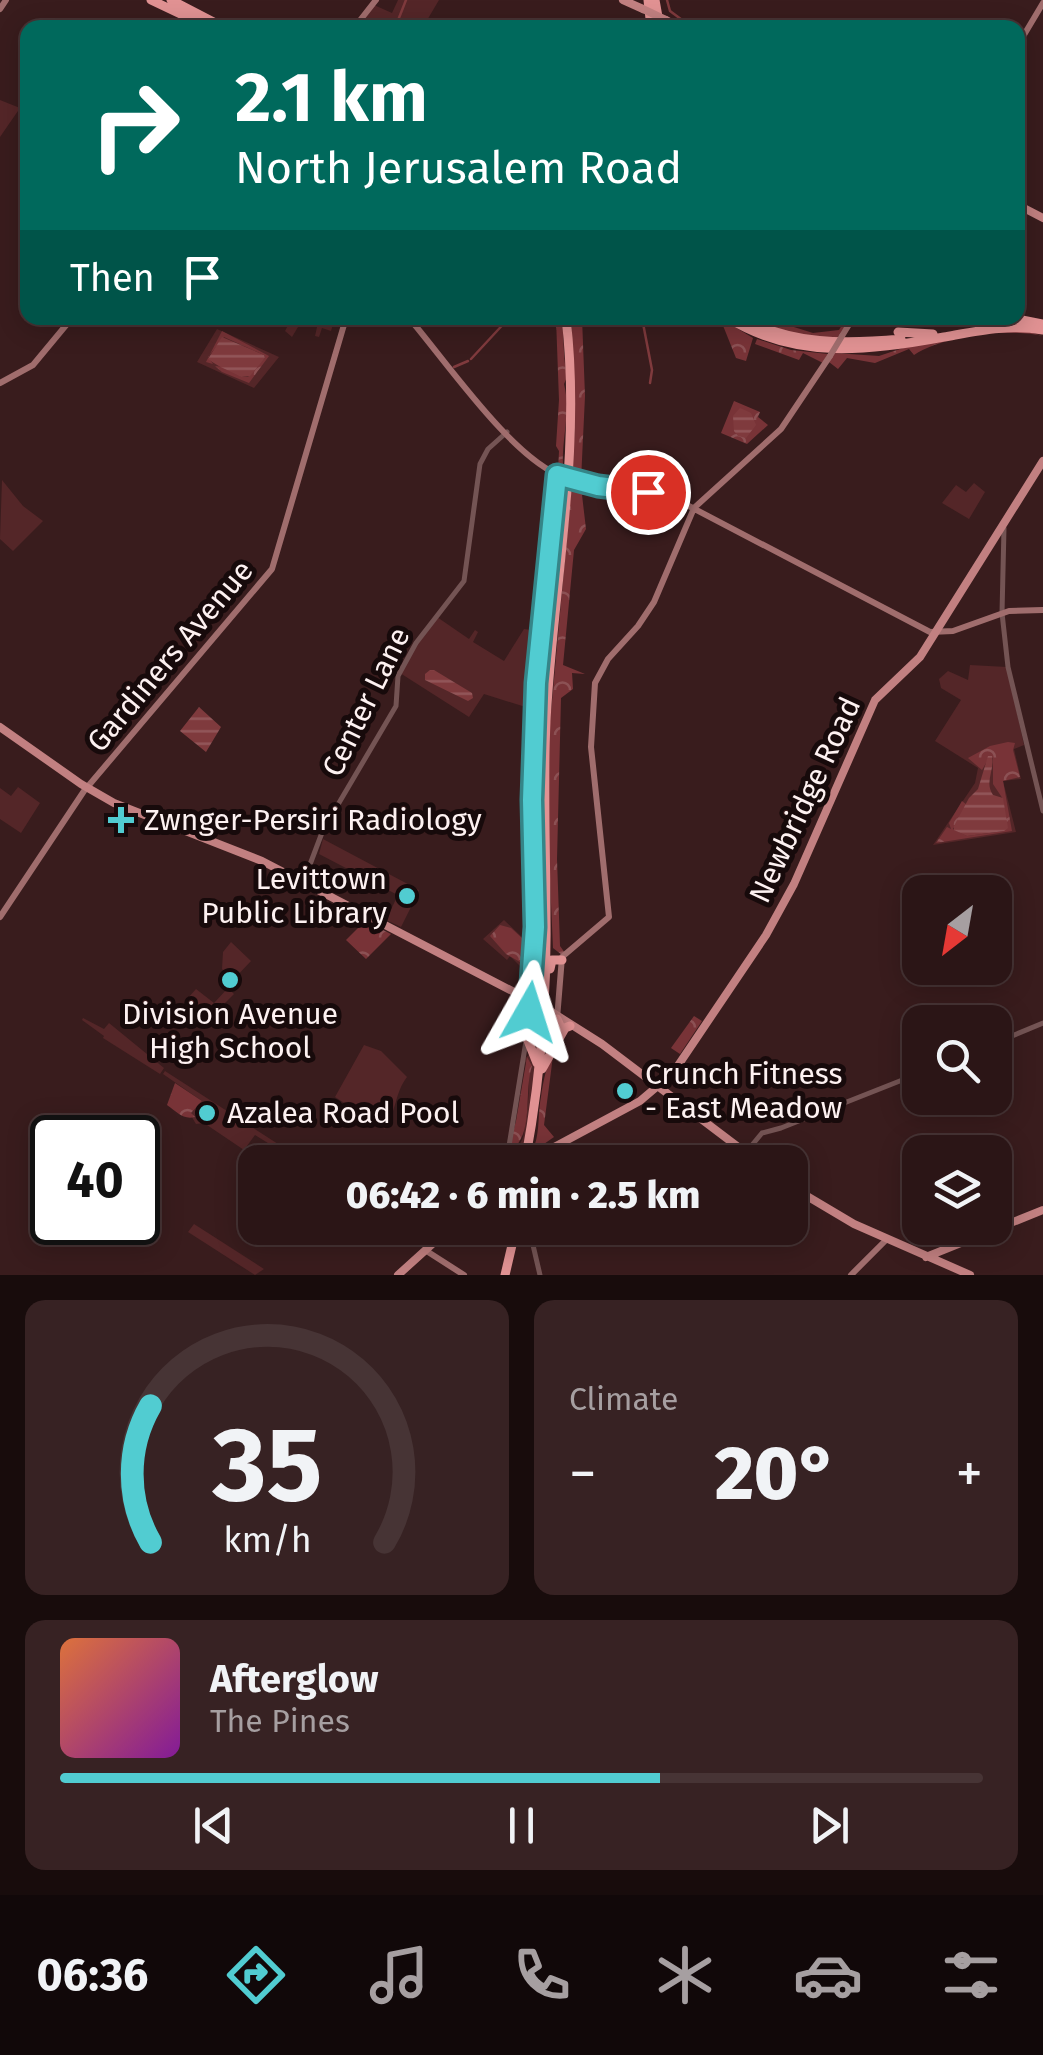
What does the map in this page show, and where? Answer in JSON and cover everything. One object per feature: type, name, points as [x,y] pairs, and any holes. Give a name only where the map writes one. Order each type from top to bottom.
[{"type":"highway","points":[[151,0],[193,20]]},
{"type":"highway","points":[[170,0],[209,20]]},
{"type":"highway","points":[[548,976],[545,744],[570,431],[568,325]]},
{"type":"highway","points":[[743,325],[776,341],[822,350],[886,347],[1006,326],[1042,325]]},
{"type":"highway","points":[[761,325],[795,338],[862,341],[980,325]]},
{"type":"highway","points":[[904,332],[933,334]]},
{"type":"highway","points":[[862,341],[877,333]]},
{"type":"highway","points":[[548,945],[562,958]]},
{"type":"highway","points":[[534,963],[540,962],[548,945]]},
{"type":"highway","points":[[532,1145],[540,1072],[533,1032],[545,990],[548,945]]},
{"type":"highway","points":[[540,1072],[533,1032],[551,961],[562,958]]},
{"type":"highway","points":[[531,980],[540,979],[545,990]]},
{"type":"highway","points":[[533,1032],[556,1039],[561,1028],[544,1010]]},
{"type":"highway","points":[[540,1072],[564,1028],[570,1026]]},
{"type":"highway","points":[[523,1058],[529,1053],[535,1056]]},
{"type":"highway","points":[[504,1275],[511,1245]]},
{"type":"main road","points":[[0,8],[6,0]]},
{"type":"main road","points":[[360,20],[376,0]]},
{"type":"main road","points":[[623,0],[645,4]]},
{"type":"main road","points":[[1025,33],[1043,3]]},
{"type":"main road","points":[[0,382],[36,358],[64,325]]},
{"type":"main road","name":"Gardiners Avenue","points":[[0,919],[86,791],[272,569],[344,325]]},
{"type":"main road","points":[[416,325],[533,461],[561,476],[656,494],[694,508],[934,633],[953,632],[1002,613],[1043,610]]},
{"type":"main road","points":[[544,1010],[558,1003],[562,958],[609,914],[592,747],[595,682],[608,659],[654,602],[694,508],[781,429],[849,325]]},
{"type":"main road","name":"Newbridge Road","points":[[556,1145],[656,1088],[678,1062],[766,935],[794,884],[875,700],[914,664],[1043,461]]},
{"type":"main road","points":[[0,730],[86,791],[130,816],[286,873]]},
{"type":"main road","points":[[86,791],[242,852]]},
{"type":"main road","points":[[170,822],[200,836]]},
{"type":"main road","points":[[232,845],[544,1010],[602,1044],[656,1088]]},
{"type":"main road","points":[[272,861],[303,884],[515,992],[586,1037],[732,1145]]},
{"type":"main road","points":[[337,895],[356,909]]},
{"type":"main road","points":[[374,914],[392,928]]},
{"type":"main road","points":[[586,1037],[602,1044]]},
{"type":"main road","points":[[808,1199],[885,1241],[970,1275]]},
{"type":"main road","points":[[925,1258],[1043,1210]]},
{"type":"main road","points":[[851,1275],[885,1241]]},
{"type":"main road","points":[[401,1275],[434,1245]]},
{"type":"main road","points":[[427,1251],[464,1275]]},
{"type":"main road","points":[[925,1258],[960,1275]]},
{"type":"street","name":"Center Lane","points":[[303,884],[324,830],[396,706],[397,680],[407,660],[464,581],[480,464],[507,432]]},
{"type":"street","points":[[515,992],[523,993],[531,980],[534,963],[532,800],[536,683],[561,476]]},
{"type":"street","points":[[1005,520],[1002,613],[1008,667],[1043,811]]},
{"type":"street","points":[[996,535],[1004,546]]},
{"type":"street","points":[[508,1145],[523,1058],[544,1010],[531,980]]},
{"type":"street","points":[[1012,1036],[1043,1024]]},
{"type":"street","points":[[756,1145],[762,1133],[902,1080]]},
{"type":"street","points":[[533,1245],[540,1275]]},
{"type":"shaded area","points":[[398,0],[439,0],[427,20],[362,20],[374,5],[392,13]]},
{"type":"shaded area","points":[[0,100],[20,108],[0,137]]},
{"type":"shaded area","points":[[288,325],[299,325],[292,337],[285,331]]},
{"type":"shaded area","points":[[311,325],[333,325],[331,331],[322,328],[319,337],[315,336],[317,327]]},
{"type":"shaded area","points":[[217,329],[279,357],[254,388],[197,362]]},
{"type":"shaded area","points":[[222,337],[264,355],[250,376],[241,377],[208,359]]},
{"type":"shaded area","points":[[740,408],[751,413],[756,425],[746,438],[734,431],[733,416]]},
{"type":"shaded area","points":[[559,479],[567,480],[552,618],[542,956],[537,963],[540,718]]},
{"type":"shaded area","points":[[2,480],[23,506],[43,521],[13,551],[0,539]]},
{"type":"shaded area","points":[[974,483],[985,492],[969,519],[942,503],[956,485],[966,492]]},
{"type":"shaded area","points":[[437,617],[469,639],[475,630],[478,632],[473,642],[504,661],[524,629],[538,631],[532,709],[484,694],[469,717],[400,673]]},
{"type":"shaded area","points":[[970,665],[1007,667],[1024,745],[1014,749],[1021,779],[1003,781],[1016,832],[933,845],[975,783],[978,768],[935,741],[961,700],[941,688],[939,679],[948,671],[968,680]]},
{"type":"shaded area","points":[[430,670],[472,693],[473,698],[468,701],[425,680]]},
{"type":"shaded area","points":[[199,707],[221,727],[206,752],[180,731]]},
{"type":"shaded area","points":[[988,756],[993,761],[990,790],[1003,798],[1008,828],[967,836],[954,830],[954,826],[978,789]]},
{"type":"shaded area","points":[[18,787],[40,803],[21,833],[0,819],[0,788],[11,796]]},
{"type":"shaded area","points":[[323,839],[419,890],[413,903],[319,854]]},
{"type":"shaded area","points":[[396,899],[411,907],[401,927],[386,920]]},
{"type":"shaded area","points":[[504,920],[523,938],[533,938],[529,975],[510,956],[507,960],[483,939]]},
{"type":"shaded area","points":[[231,942],[251,961],[233,980],[222,969],[223,952]]},
{"type":"shaded area","points":[[228,988],[234,994],[208,1014],[188,998],[196,989],[214,1003]]},
{"type":"shaded area","points":[[83,1018],[104,1029],[109,1023],[164,1068],[160,1074],[103,1038]]},
{"type":"shaded area","points":[[364,1045],[381,1051],[407,1077],[385,1129],[335,1097]]},
{"type":"shaded area","points":[[530,1054],[536,1060],[526,1145],[519,1145],[528,1095],[524,1059]]},
{"type":"shaded area","points":[[165,1071],[278,1145],[255,1135],[248,1145],[238,1146],[204,1123],[196,1124],[190,1114],[202,1101],[163,1074]]},
{"type":"shaded area","points":[[194,1224],[264,1269],[255,1275],[188,1232]]},
{"type":"green space","points":[[556,325],[562,325],[567,377],[564,475],[558,472],[556,446]]},
{"type":"green space","points":[[571,325],[582,325],[585,396],[581,480],[572,477],[575,423]]},
{"type":"green space","points":[[723,325],[732,325],[753,338],[746,361],[736,358]]},
{"type":"green space","points":[[762,325],[787,325],[813,333],[839,330],[846,325],[838,337],[801,337]]},
{"type":"green space","points":[[995,330],[1021,330],[1043,336],[977,335],[942,342],[914,355],[909,349],[875,363],[847,358],[838,369],[829,362],[834,353],[879,356],[903,348]]},
{"type":"green space","points":[[222,331],[269,356],[249,383],[215,366],[232,368],[241,377],[248,377],[264,355],[224,337],[210,355]]},
{"type":"green space","points":[[757,339],[791,350],[828,354],[823,363],[803,353],[799,360],[755,344]]},
{"type":"green space","points":[[734,401],[760,412],[758,417],[768,425],[747,444],[721,433]]},
{"type":"green space","points":[[572,482],[590,488],[588,495],[582,495],[586,529],[574,550],[563,665],[585,674],[572,673],[573,689],[561,698],[557,859],[560,946],[565,953],[562,955],[553,948],[548,834],[550,723]]},
{"type":"green space","points":[[559,486],[540,717],[538,933],[533,799],[537,684]]},
{"type":"green space","points":[[1008,742],[1015,743],[1020,777],[1003,781],[1012,831],[936,843],[947,827],[951,829],[949,823],[962,801],[967,805],[953,829],[967,836],[1004,831],[1003,799],[993,784],[993,758],[990,756],[982,770],[968,758]]},
{"type":"green space","points":[[365,921],[391,934],[366,959],[346,940]]},
{"type":"green space","points":[[500,925],[532,940],[531,952],[524,954],[520,962],[506,954],[490,936]]},
{"type":"green space","points":[[694,1016],[702,1021],[680,1054],[671,1048]]},
{"type":"green space","points":[[566,1030],[553,1056],[544,1125],[554,1137],[542,1145],[535,1145],[540,1104],[552,1054]]},
{"type":"green space","points":[[527,1057],[532,1066],[525,1129],[517,1145],[510,1145]]},
{"type":"green space","points":[[175,1083],[202,1101],[191,1113],[195,1117],[184,1116],[167,1105]]},
{"type":"waterway","points":[[398,20],[406,0]]},
{"type":"waterway","points":[[667,0],[670,11],[682,20]]},
{"type":"waterway","points":[[471,359],[503,325]]},
{"type":"waterway","points":[[643,325],[652,370],[650,383]]},
{"type":"waterway","points":[[454,367],[468,361]]},
{"type":"place","name":"Zwnger-Persiri Radiology","points":[[121,820]]},
{"type":"place","name":"Levittown Public Library","points":[[407,896]]},
{"type":"place","name":"Division Avenue High School","points":[[230,980]]},
{"type":"place","name":"Crunch Fitness - East Meadow","points":[[625,1091]]},
{"type":"place","name":"Azalea Road Pool","points":[[207,1113]]},
{"type":"route","points":[[529,1012],[535,927],[532,800],[536,683],[557,475],[585,484],[648,492]]}]
